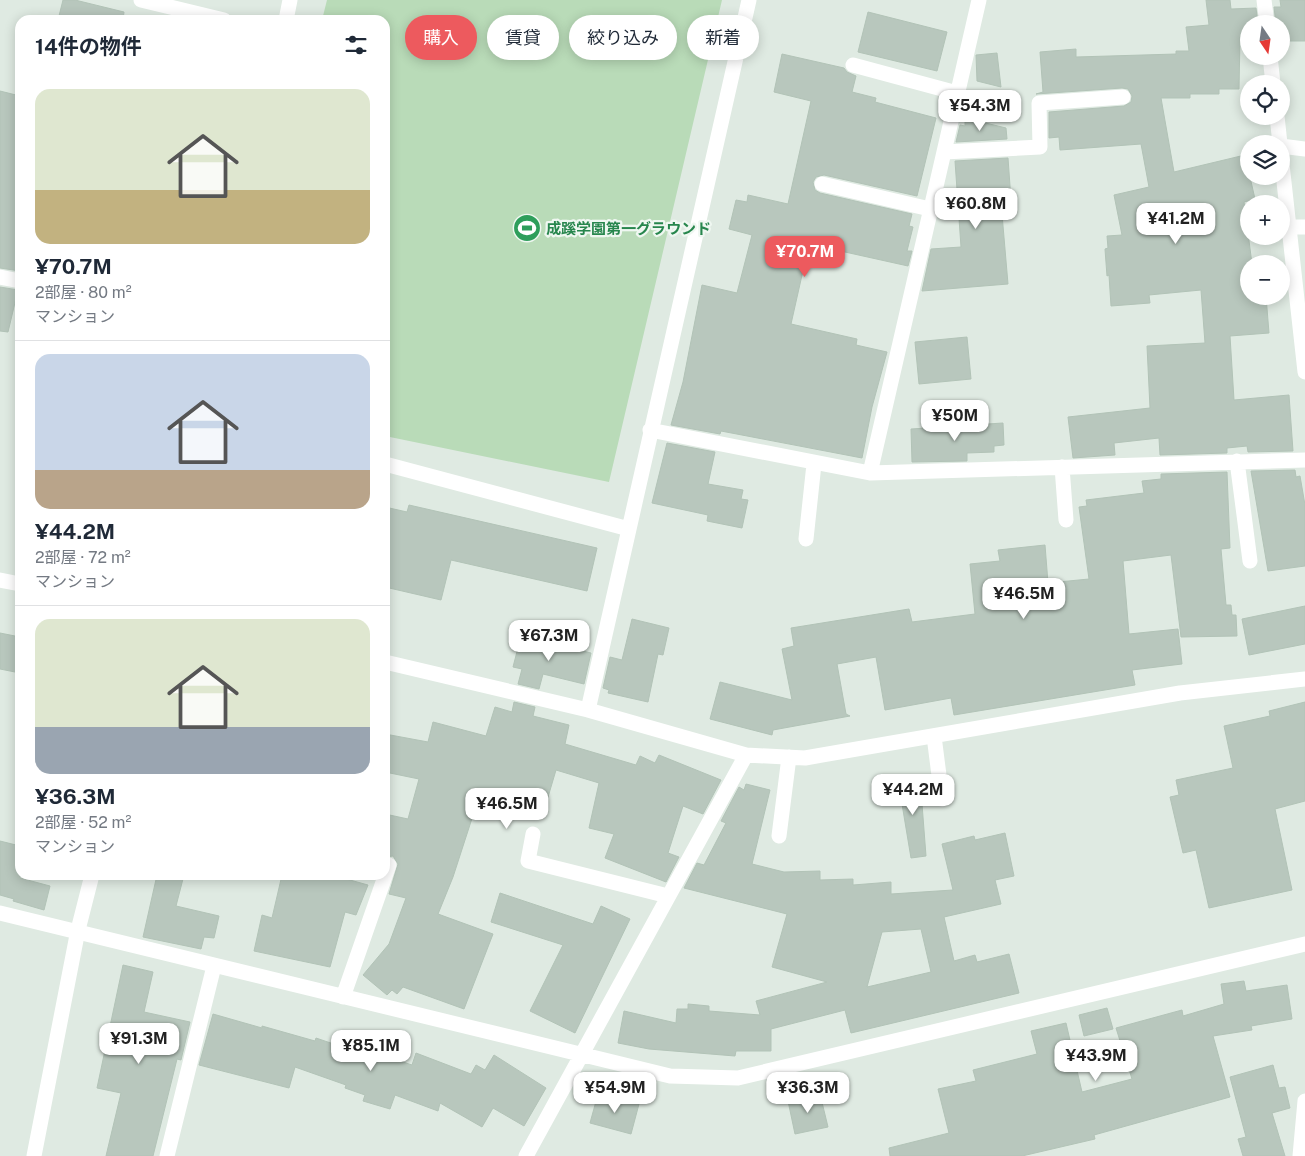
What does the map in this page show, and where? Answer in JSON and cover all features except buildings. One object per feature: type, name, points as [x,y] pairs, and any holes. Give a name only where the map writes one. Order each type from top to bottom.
[{"type":"street","points":[[141,0],[203,15]]},
{"type":"street","points":[[287,15],[290,0]]},
{"type":"street","points":[[588,710],[749,0]]},
{"type":"street","points":[[870,473],[979,0]]},
{"type":"street","points":[[1264,0],[1266,15]]},
{"type":"street","points":[[853,66],[957,93]]},
{"type":"street","points":[[944,152],[1040,147],[1039,103],[1123,97]]},
{"type":"street","points":[[1290,146],[1305,149]]},
{"type":"street","points":[[822,184],[930,209]]},
{"type":"street","points":[[1290,227],[1305,227]]},
{"type":"street","points":[[1290,236],[1305,372]]},
{"type":"street","points":[[0,277],[15,280]]},
{"type":"street","points":[[650,430],[814,464],[870,473],[1305,460]]},
{"type":"street","points":[[1237,461],[1250,561]]},
{"type":"street","points":[[806,539],[814,464]]},
{"type":"street","points":[[390,465],[629,529]]},
{"type":"street","points":[[1062,467],[1066,520]]},
{"type":"street","points":[[0,580],[15,583]]},
{"type":"street","points":[[390,663],[588,710],[746,755],[790,758],[805,758],[1180,693],[1305,679]]},
{"type":"street","points":[[934,736],[942,799]]},
{"type":"street","points":[[526,1156],[746,755]]},
{"type":"street","points":[[779,836],[790,758]]},
{"type":"street","points":[[533,834],[528,861],[668,896]]},
{"type":"street","points":[[34,1156],[78,930],[91,880]]},
{"type":"street","points":[[343,997],[384,880]]},
{"type":"street","points":[[0,913],[78,930],[214,966],[670,1076],[738,1078],[1305,944]]},
{"type":"street","points":[[167,1156],[214,966]]},
{"type":"street","points":[[1300,1156],[1305,1101]]},
{"type":"green space","name":"成蹊学園第一グラウンド","points":[[327,0],[722,0],[718,15],[687,15],[687,60],[708,60],[609,482],[390,437],[390,15],[323,15]]},
{"type":"place","name":"成蹊学園第一グラウンド","points":[[527,228]]}]
